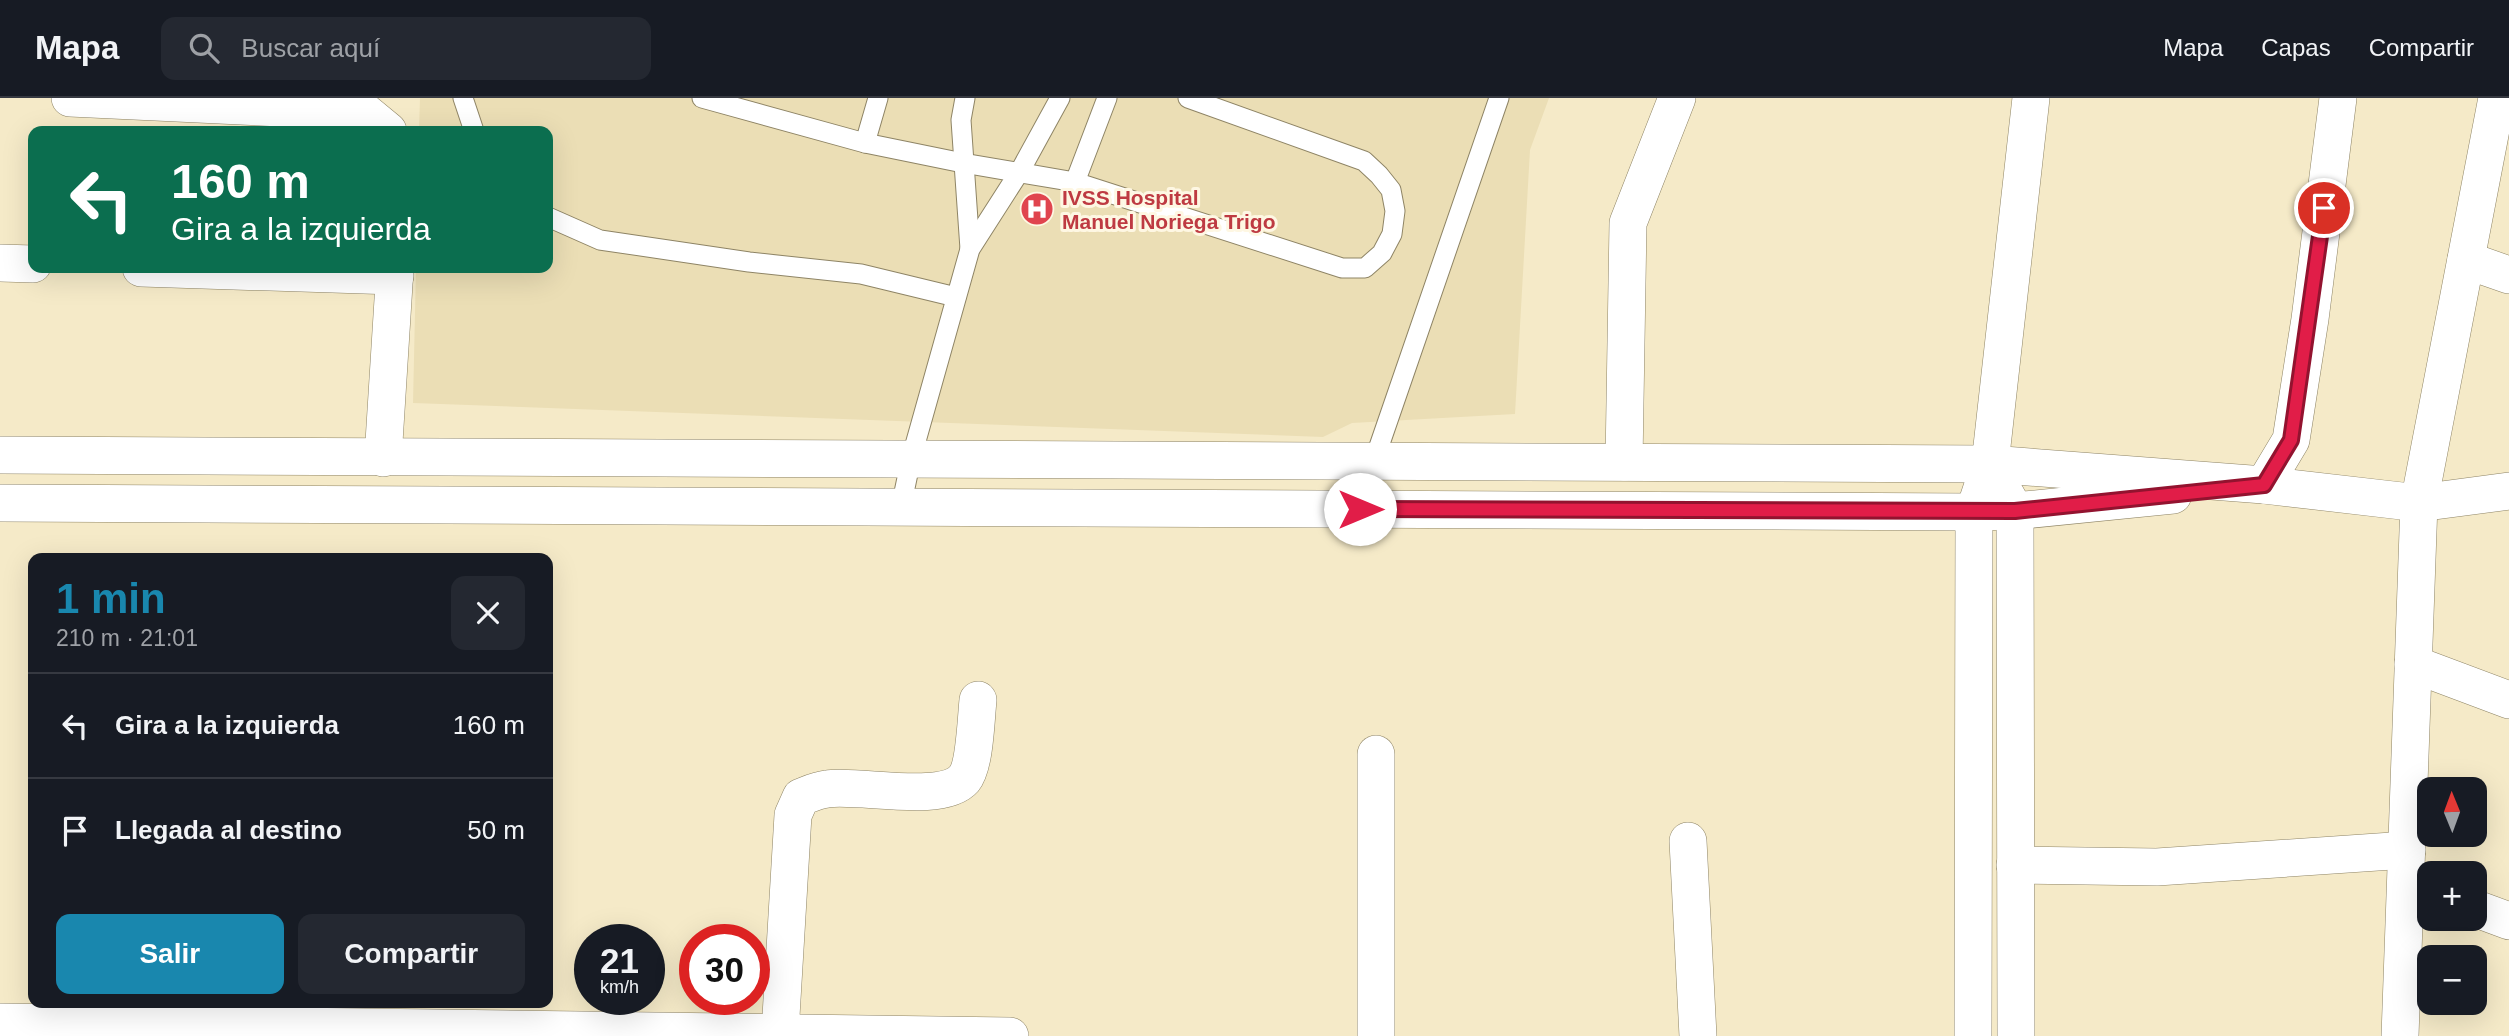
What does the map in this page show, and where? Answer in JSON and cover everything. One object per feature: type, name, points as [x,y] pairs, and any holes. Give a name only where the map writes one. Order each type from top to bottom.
[{"type":"street","points":[[69,98],[365,112],[382,126]]},
{"type":"street","points":[[1624,463],[1628,223],[1677,98]]},
{"type":"street","points":[[1973,1036],[1974,512],[1990,464],[2031,98]]},
{"type":"street","points":[[2264,485],[2291,440],[2338,98]]},
{"type":"street","points":[[2400,1036],[2414,874],[2413,664],[2419,503],[2497,98]]},
{"type":"street","points":[[2466,260],[2509,275]]},
{"type":"street","points":[[0,263],[28,264]]},
{"type":"street","points":[[383,458],[395,273]]},
{"type":"street","points":[[0,455],[1990,464],[2264,485],[2419,503],[2509,491]]},
{"type":"street","points":[[1990,464],[2015,511],[2015,1036]]},
{"type":"street","points":[[0,503],[1974,512],[2015,511],[2264,485]]},
{"type":"street","points":[[2413,664],[2509,701]]},
{"type":"street","points":[[780,1033],[793,815],[801,797],[827,789],[910,792],[953,787],[965,778],[973,752],[978,700]]},
{"type":"street","points":[[1376,754],[1376,1036]]},
{"type":"street","points":[[1688,841],[1698,1036]]},
{"type":"street","points":[[2015,865],[2414,874]]},
{"type":"street","points":[[2487,913],[2509,921]]},
{"type":"street","points":[[0,1023],[197,1031],[1010,1036]]},
{"type":"lane","points":[[463,98],[472,126]]},
{"type":"lane","points":[[702,98],[865,142],[963,163],[1075,181],[1342,268],[1366,268],[1382,254],[1392,234],[1395,211],[1391,190],[1364,161],[1188,98]]},
{"type":"lane","points":[[865,142],[878,98]]},
{"type":"lane","points":[[965,98],[961,120],[970,248]]},
{"type":"lane","points":[[901,507],[911,459],[970,248],[1020,172],[1060,98]]},
{"type":"lane","points":[[1075,181],[1107,98]]},
{"type":"lane","points":[[1360,509],[1374,461],[1499,98]]},
{"type":"lane","points":[[553,219],[600,240],[749,262],[860,274],[956,298]]},
{"type":"shaded area","name":"IVSS Hospital Manuel Noriega Trigo","points":[[420,98],[1549,98],[1530,150],[1515,414],[1352,423],[1323,437],[413,403],[416,273],[553,273],[553,126],[419,126]]},
{"type":"place","name":"IVSS Hospital Manuel Noriega Trigo","points":[[1037,209]]},
{"type":"route","points":[[1360,509],[2015,511],[2264,485],[2291,440],[2324,208]]}]
